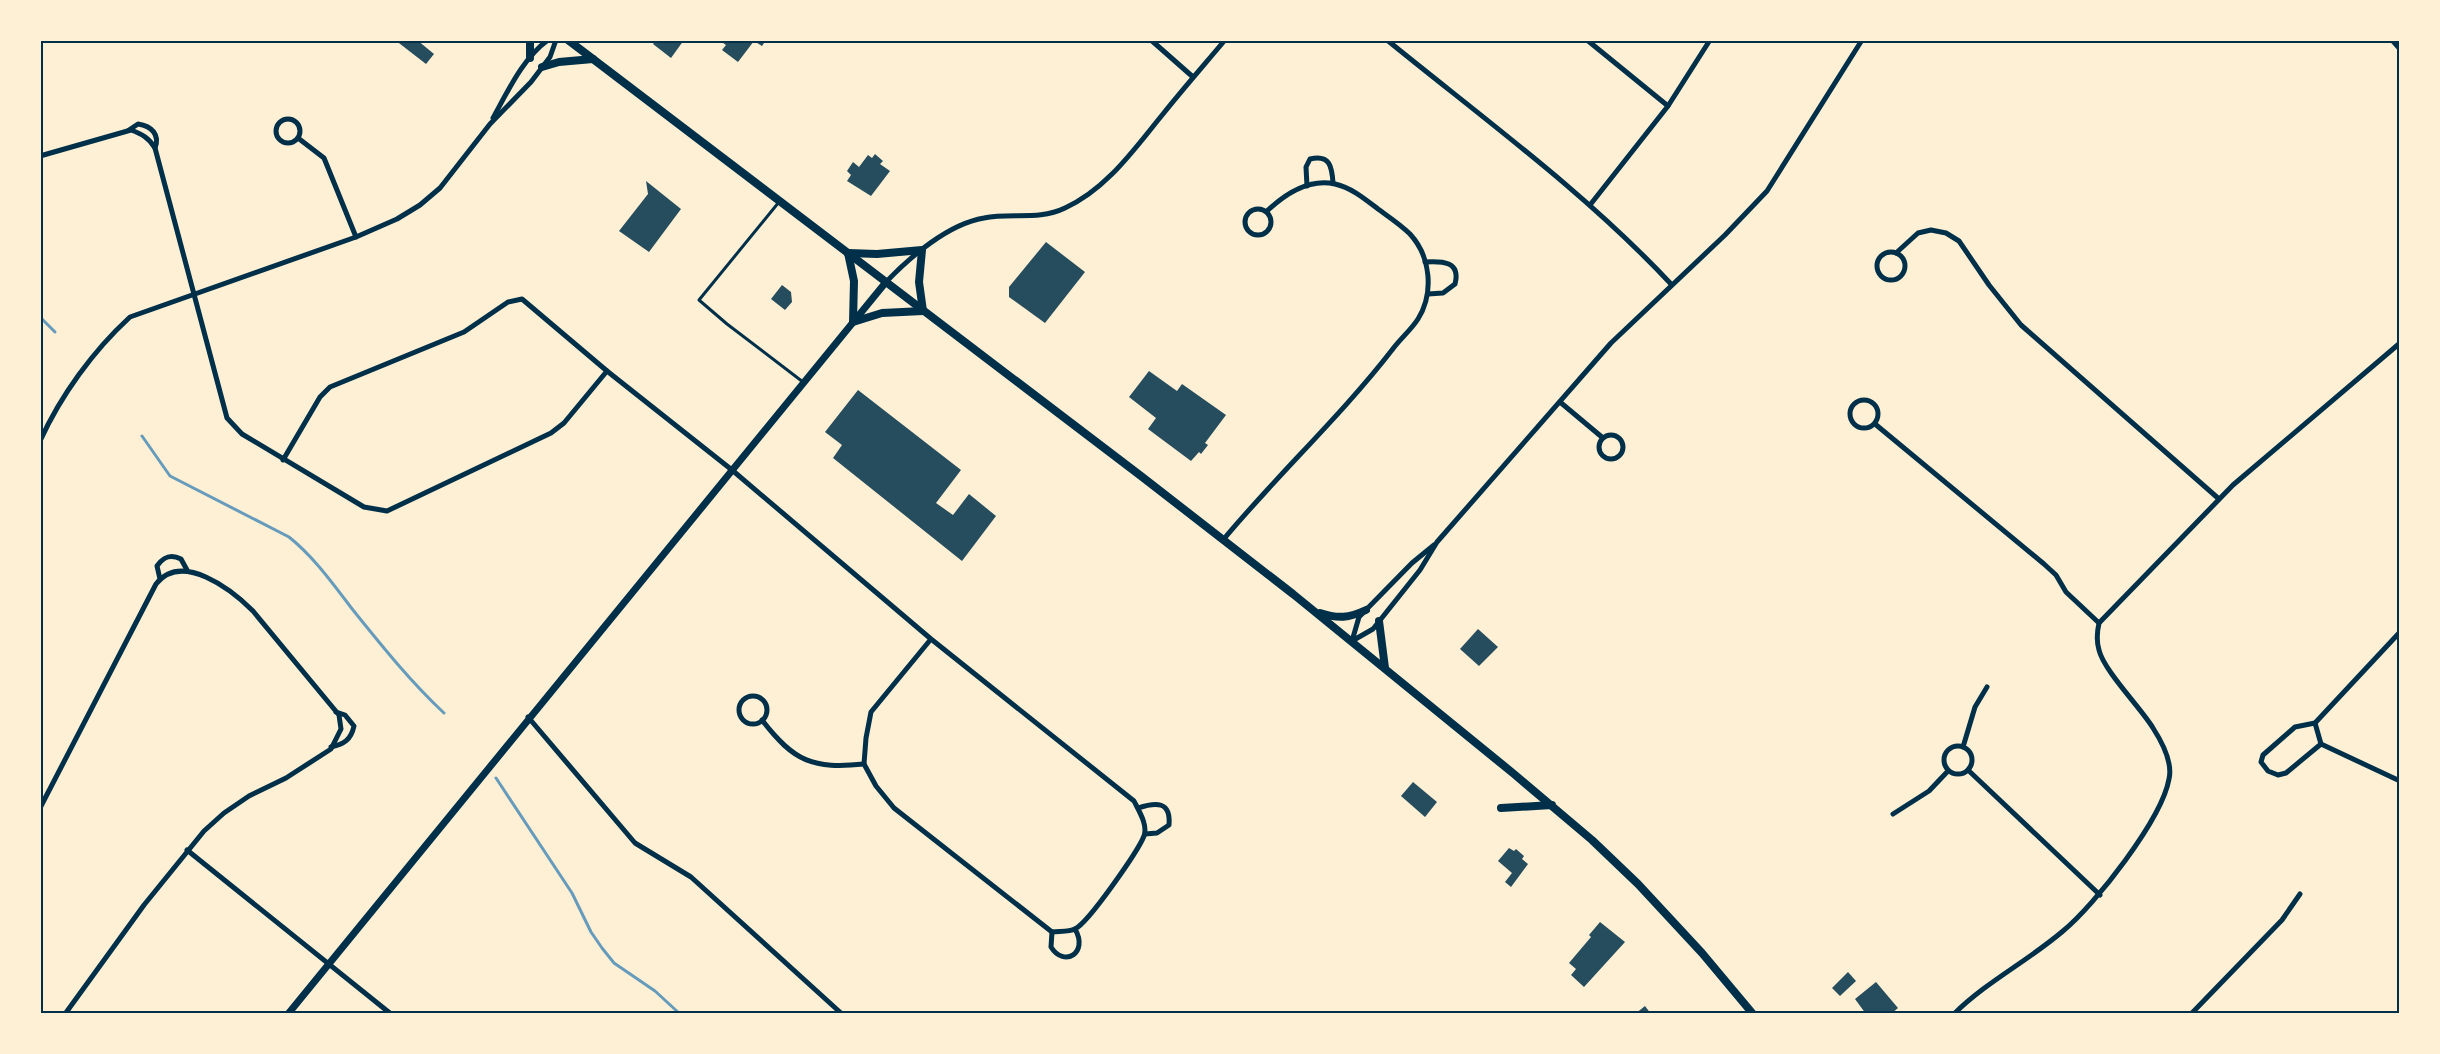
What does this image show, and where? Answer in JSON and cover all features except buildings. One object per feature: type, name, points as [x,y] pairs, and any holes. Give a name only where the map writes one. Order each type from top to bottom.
[{"type":"main road","points":[[530,40],[530,58]]},
{"type":"main road","points":[[568,40],[923,310],[1385,668],[1592,840],[1648,894],[1753,1014]]},
{"type":"main road","points":[[542,68],[559,62],[593,59]]},
{"type":"main road","points":[[848,253],[888,254],[922,250],[919,282],[923,310]]},
{"type":"main road","points":[[848,253],[854,281],[853,322],[882,313],[923,310]]},
{"type":"main road","points":[[1315,612],[1336,618],[1354,616],[1366,610]]},
{"type":"main road","points":[[1379,621],[1385,668]]},
{"type":"main road","points":[[1501,807],[1552,806]]},
{"type":"street","points":[[40,441],[61,402],[116,330],[137,314],[356,237],[398,219],[427,199],[458,167],[490,124],[518,74],[538,48],[548,40]]},
{"type":"street","points":[[490,124],[542,68],[550,57],[556,40]]},
{"type":"street","points":[[1151,40],[1193,77]]},
{"type":"street","points":[[288,1014],[528,717],[903,264],[968,222],[984,218],[1038,215],[1064,209],[1088,195],[1104,182],[1135,149],[1225,40]]},
{"type":"street","points":[[1387,40],[1590,204],[1671,284]]},
{"type":"street","points":[[1587,40],[1668,106]]},
{"type":"street","points":[[1590,204],[1668,106],[1710,40]]},
{"type":"street","points":[[1352,641],[1359,617],[1412,563],[1437,542],[1611,343],[1725,235],[1767,191],[1862,40]]},
{"type":"street","points":[[2392,40],[2400,50]]},
{"type":"street","points":[[284,119],[296,122],[300,129],[298,138],[290,143],[282,142],[277,136],[278,124],[284,119]]},
{"type":"street","points":[[40,156],[128,131],[138,124],[148,126],[155,133],[158,141],[155,148]]},
{"type":"street","points":[[128,131],[141,133],[151,141],[155,148],[227,418],[242,434],[364,507],[387,511],[551,433],[564,423],[607,371]]},
{"type":"street","points":[[298,138],[324,158],[356,237]]},
{"type":"street","points":[[1307,186],[1306,167],[1310,159],[1319,157],[1328,160],[1332,167],[1333,183]]},
{"type":"street","points":[[1222,540],[1301,452],[1359,393],[1418,318],[1428,294],[1429,277],[1425,262],[1411,235],[1358,193],[1333,183],[1307,186],[1279,200],[1266,211],[1253,209],[1247,215],[1245,224],[1250,232],[1262,235],[1269,230],[1272,222],[1266,211]]},
{"type":"street","points":[[1896,253],[1903,258],[1903,272],[1897,278],[1884,278],[1878,271],[1877,262],[1883,254],[1896,253],[1918,233],[1931,230],[1946,233],[1959,241],[1989,285],[2021,325],[2109,400],[2218,499]]},
{"type":"street","points":[[1425,262],[1446,262],[1454,268],[1457,275],[1455,284],[1443,292],[1428,294]]},
{"type":"street","points":[[283,460],[320,397],[330,387],[464,332],[508,302],[522,299],[607,371],[732,470],[931,639],[1134,801],[1143,820],[1145,834],[1122,872],[1084,921],[1075,929],[1053,932],[894,808],[876,786],[864,764],[871,712],[931,639]]},
{"type":"street","points":[[1954,1014],[1976,994],[2063,931],[2100,895],[2158,807],[2170,778],[2166,750],[2153,727],[2099,653],[2096,637],[2099,623],[2218,499],[2400,343]]},
{"type":"street","points":[[1860,401],[1873,403],[1878,416],[1875,424],[1867,428],[1858,427],[1851,420],[1853,407],[1860,401]]},
{"type":"street","points":[[1560,402],[1604,438]]},
{"type":"street","points":[[1875,424],[2044,564],[2056,575],[2066,592],[2099,623]]},
{"type":"street","points":[[1611,435],[1618,437],[1623,448],[1621,455],[1614,459],[1603,456],[1600,449],[1604,438],[1611,435]]},
{"type":"street","points":[[1352,641],[1373,629],[1420,570],[1437,542]]},
{"type":"street","points":[[160,579],[157,566],[165,557],[171,555],[181,559],[187,570]]},
{"type":"street","points":[[40,808],[160,579],[172,572],[187,570],[221,585],[238,596],[253,611],[336,712],[341,729],[332,747]]},
{"type":"street","points":[[2321,744],[2286,773],[2278,775],[2268,771],[2261,762],[2263,755],[2295,727],[2315,723],[2400,632]]},
{"type":"street","points":[[1963,747],[1976,706],[1987,687]]},
{"type":"street","points":[[750,696],[762,700],[767,712],[762,720],[754,724],[744,722],[738,710],[742,701],[750,696]]},
{"type":"street","points":[[65,1014],[186,850],[224,813],[249,796],[286,778],[332,747],[343,744],[352,736],[354,726],[345,715],[336,712]]},
{"type":"street","points":[[528,717],[635,843],[691,877],[842,1014]]},
{"type":"street","points":[[762,720],[776,738],[795,754],[818,765],[864,764]]},
{"type":"street","points":[[2315,723],[2321,744],[2400,781]]},
{"type":"street","points":[[1963,747],[1972,760],[1968,770],[1958,775],[1948,771],[1944,756],[1952,748],[1963,747]]},
{"type":"street","points":[[1968,770],[2100,895]]},
{"type":"street","points":[[1893,814],[1929,790],[1948,771]]},
{"type":"street","points":[[1138,808],[1155,803],[1164,807],[1170,815],[1169,825],[1157,833],[1145,834]]},
{"type":"street","points":[[186,850],[391,1014]]},
{"type":"street","points":[[2191,1014],[2282,920],[2300,894]]},
{"type":"street","points":[[1053,932],[1051,947],[1054,952],[1059,956],[1069,957],[1075,954],[1081,944],[1075,929]]},
{"type":"lane","points":[[780,201],[699,300],[803,382]]},
{"type":"waterway","points":[[40,317],[55,332]]},
{"type":"waterway","points":[[142,436],[170,476],[289,537],[307,553],[397,663],[444,713]]},
{"type":"waterway","points":[[496,778],[572,893],[591,932],[602,948],[614,963],[655,991],[680,1014]]}]
